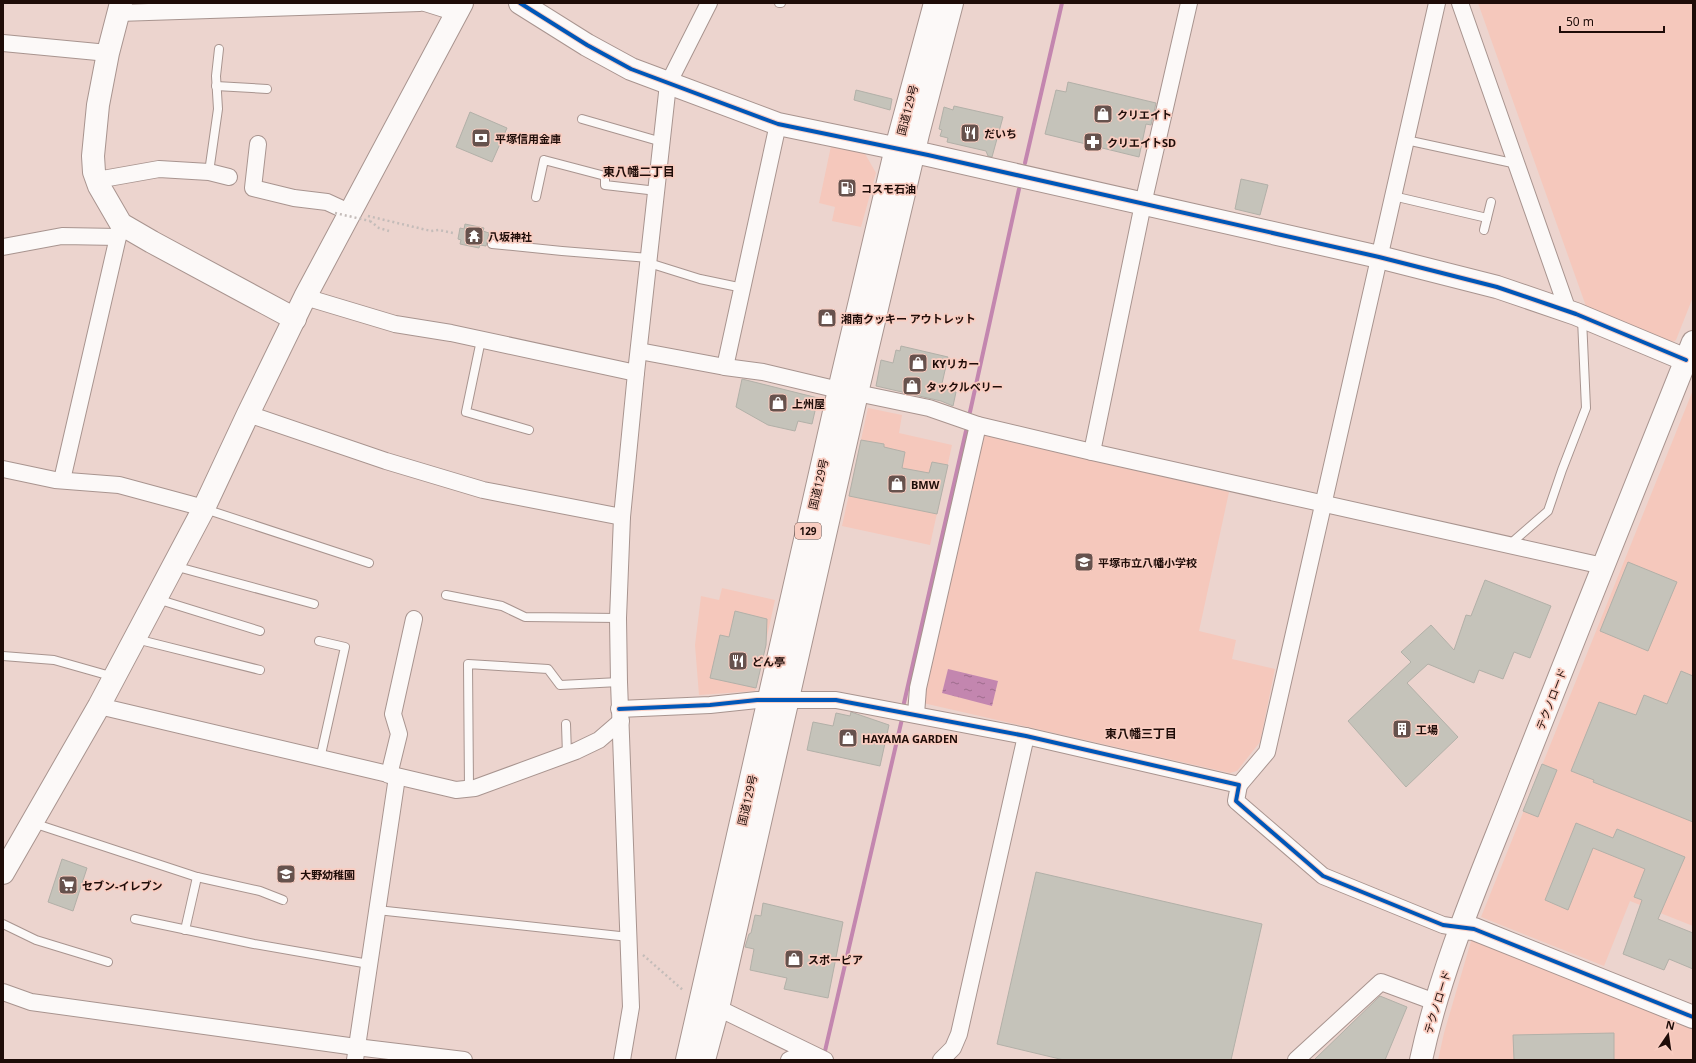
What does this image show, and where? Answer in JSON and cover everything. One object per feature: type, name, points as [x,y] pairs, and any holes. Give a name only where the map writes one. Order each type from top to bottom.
[{"type":"main road","points":[[520,3],[587,45],[631,69],[778,124],[905,150],[1379,257],[1497,287],[1689,351]]},
{"type":"main road","name":"国道129号","points":[[687,1060],[778,700],[848,391],[905,150],[935,3]]},
{"type":"main road","name":"国道129号","points":[[905,150],[952,3]]},
{"type":"main road","points":[[120,8],[108,53],[98,105],[93,156],[94,172],[120,230],[295,319]]},
{"type":"main road","points":[[3,873],[99,706],[135,639],[204,508],[305,297],[354,216],[459,8]]},
{"type":"main road","name":"テクノロード","points":[[1420,1060],[1435,1002],[1461,928],[1689,351]]},
{"type":"main road","name":"国道129号","points":[[704,1060],[718,1008],[778,700]]},
{"type":"main road","points":[[1461,928],[1474,929],[1693,1017]]},
{"type":"street","points":[[120,8],[420,3]]},
{"type":"street","points":[[425,3],[459,8]]},
{"type":"street","points":[[622,1060],[631,1007],[619,682],[618,618],[622,517],[636,373],[668,84],[709,3]]},
{"type":"street","points":[[1092,452],[1143,204],[1189,3]]},
{"type":"street","points":[[1437,3],[1267,752],[1239,785],[1236,801],[1323,876],[1443,925],[1461,928]]},
{"type":"street","points":[[1460,3],[1517,164],[1575,314]]},
{"type":"street","points":[[3,43],[108,53]]},
{"type":"street","points":[[725,367],[778,124]]},
{"type":"street","points":[[258,144],[253,188],[294,198],[327,202],[354,216]]},
{"type":"street","points":[[97,180],[158,169],[209,172],[229,177]]},
{"type":"street","points":[[3,247],[62,236],[120,230],[62,480]]},
{"type":"street","points":[[305,297],[395,324],[481,340],[636,373]]},
{"type":"street","points":[[639,351],[725,367],[763,372],[929,408],[978,425],[1092,452],[1603,566]]},
{"type":"street","points":[[248,414],[386,461],[483,490],[622,517]]},
{"type":"street","points":[[916,714],[918,688],[978,425]]},
{"type":"street","points":[[3,469],[62,480],[119,485],[204,508]]},
{"type":"street","points":[[356,1054],[377,910],[399,734],[393,714],[414,619]]},
{"type":"street","points":[[99,706],[456,790],[469,788],[567,755],[599,740],[620,715],[710,705],[778,700],[836,700],[916,714],[1026,736],[1239,785]]},
{"type":"street","points":[[941,1060],[953,1048],[959,1034],[1026,736]]},
{"type":"street","points":[[1296,1060],[1381,982],[1435,1002]]},
{"type":"street","points":[[3,992],[31,1002],[356,1054],[464,1060]]},
{"type":"street","points":[[718,1008],[825,1060]]},
{"type":"street","points":[[789,1060],[806,1052]]},
{"type":"lane","points":[[209,172],[218,109],[216,86],[219,49]]},
{"type":"lane","points":[[216,86],[267,89]]},
{"type":"lane","points":[[582,119],[662,142]]},
{"type":"lane","points":[[1406,140],[1517,164]]},
{"type":"lane","points":[[536,197],[544,160],[605,176],[605,185],[657,191]]},
{"type":"lane","points":[[1393,196],[1487,218]]},
{"type":"lane","points":[[1484,230],[1491,202]]},
{"type":"lane","points":[[492,244],[649,260],[700,279],[743,288]]},
{"type":"lane","points":[[1508,545],[1548,511],[1586,408],[1575,314]]},
{"type":"lane","points":[[481,340],[466,412],[529,430]]},
{"type":"lane","points":[[204,508],[369,563]]},
{"type":"lane","points":[[173,566],[314,604]]},
{"type":"lane","points":[[446,594],[502,606],[526,617],[618,618]]},
{"type":"lane","points":[[156,599],[260,631]]},
{"type":"lane","points":[[135,639],[260,670]]},
{"type":"lane","points":[[319,641],[344,647],[320,759]]},
{"type":"lane","points":[[3,656],[54,660],[114,677]]},
{"type":"lane","points":[[469,788],[468,664],[548,668],[560,685],[619,682]]},
{"type":"lane","points":[[566,724],[567,755]]},
{"type":"lane","points":[[32,822],[197,877],[260,891],[283,900]]},
{"type":"lane","points":[[185,930],[197,877]]},
{"type":"lane","points":[[377,910],[629,940]]},
{"type":"lane","points":[[134,919],[254,944],[369,964]]},
{"type":"lane","points":[[3,924],[36,940],[108,962]]},
{"type":"path","points":[[354,216],[389,231]]},
{"type":"path","points":[[354,216],[431,232],[439,230],[453,233]]},
{"type":"path","points":[[629,940],[690,996]]},
{"type":"shaded area","points":[[1478,3],[1693,3],[1693,297],[1676,340],[1673,342],[1587,309]]},
{"type":"shaded area","points":[[831,146],[864,152],[876,173],[861,227],[832,221],[835,207],[819,203]]},
{"type":"shaded area","points":[[1693,390],[1693,926],[1630,901],[1604,966],[1481,917]]},
{"type":"shaded area","name":"BMW","points":[[868,408],[902,415],[899,433],[952,445],[930,545],[842,526]]},
{"type":"shaded area","name":"平塚市立八幡小学校","points":[[982,435],[1229,492],[1199,631],[1236,640],[1232,659],[1275,669],[1260,742],[1237,771],[1230,773],[923,703]]},
{"type":"shaded area","points":[[722,588],[775,600],[755,691],[699,695],[695,645],[701,596],[719,600]]},
{"type":"shaded area","points":[[1472,938],[1693,1026],[1693,1060],[1438,1060],[1444,1033]]},
{"type":"water","points":[[948,669],[998,681],[992,706],[942,693]]},
{"type":"building","name":"クリエイト","points":[[1068,82],[1156,103],[1151,125],[1146,124],[1139,157],[1045,134],[1056,90],[1066,92]]},
{"type":"building","points":[[856,90],[892,99],[890,110],[854,100]]},
{"type":"building","name":"だいち","points":[[954,106],[1003,117],[992,157],[988,156],[986,151],[947,142],[948,138],[940,136],[942,130],[939,129],[944,107],[953,110]]},
{"type":"building","name":"平塚信用金庫","points":[[470,112],[507,128],[492,162],[456,147]]},
{"type":"building","points":[[1241,179],[1268,185],[1260,215],[1235,209]]},
{"type":"building","name":"八坂神社","points":[[465,224],[484,228],[483,231],[489,233],[486,246],[480,245],[479,248],[460,244],[461,240],[458,239],[460,228],[464,229]]},
{"type":"building","points":[[901,346],[948,357],[941,388],[956,392],[953,406],[941,401],[876,386],[881,360],[893,363],[896,350],[900,351]]},
{"type":"building","name":"上州屋","points":[[742,379],[818,398],[812,424],[798,421],[795,431],[768,425],[736,407]]},
{"type":"building","name":"BMW","points":[[861,440],[884,444],[884,447],[905,452],[902,468],[929,473],[932,462],[948,465],[937,514],[849,496]]},
{"type":"building","points":[[1628,562],[1677,582],[1648,651],[1600,631]]},
{"type":"building","points":[[1485,580],[1551,606],[1530,658],[1514,652],[1503,679],[1479,670],[1474,683],[1428,664],[1407,683],[1458,737],[1406,787],[1348,721],[1411,662],[1401,652],[1431,625],[1454,650],[1466,615],[1471,616]]},
{"type":"building","name":"どん亭","points":[[735,611],[767,619],[766,645],[756,688],[710,678],[720,635],[729,637]]},
{"type":"building","points":[[1681,671],[1693,676],[1693,822],[1593,782],[1594,780],[1571,771],[1599,702],[1636,715],[1644,695],[1667,704]]},
{"type":"building","name":"HAYAMA GARDEN","points":[[851,712],[889,725],[880,766],[807,750],[813,722],[833,726],[836,713],[850,716]]},
{"type":"building","points":[[1542,764],[1557,770],[1538,817],[1523,811]]},
{"type":"building","points":[[1576,823],[1613,838],[1617,829],[1685,857],[1658,919],[1693,933],[1693,969],[1669,959],[1664,970],[1623,954],[1642,900],[1634,897],[1645,869],[1593,848],[1568,910],[1545,900]]},
{"type":"building","name":"セブン-イレブン","points":[[62,859],[87,868],[73,911],[48,902]]},
{"type":"building","points":[[1036,872],[1262,924],[1231,1060],[1064,1060],[997,1044]]},
{"type":"building","name":"スポーピア","points":[[763,903],[843,922],[828,998],[784,989],[787,978],[750,970],[754,949],[745,947],[749,934],[751,933],[755,915],[761,916]]},
{"type":"building","points":[[1380,996],[1407,1007],[1385,1060],[1314,1060]]},
{"type":"building","points":[[1614,1033],[1614,1060],[1514,1060],[1513,1035]]},
{"type":"waterway","points":[[1025,163],[1062,3]]},
{"type":"waterway","points":[[970,412],[1019,189]]},
{"type":"waterway","points":[[904,703],[966,431]]},
{"type":"waterway","points":[[825,1051],[902,719]]},
{"type":"cycle path","points":[[520,3],[587,45],[631,69],[778,124],[928,155],[1379,257],[1497,287],[1576,314],[1686,360]]},
{"type":"cycle path","points":[[619,709],[710,705],[757,700],[836,700],[1026,736],[1239,785],[1236,801],[1323,876],[1443,925],[1474,929],[1693,1017]]},
{"type":"place","name":"クリエイト","points":[[1103,114]]},
{"type":"place","name":"だいち","points":[[970,133]]},
{"type":"place","name":"平塚信用金庫","points":[[481,138]]},
{"type":"place","name":"クリエイトSD","points":[[1093,142]]},
{"type":"place","name":"コスモ石油","points":[[847,188]]},
{"type":"place","name":"八坂神社","points":[[474,236]]},
{"type":"place","name":"湘南クッキー アウトレット","points":[[827,318]]},
{"type":"place","name":"KYリカー","points":[[918,363]]},
{"type":"place","name":"タックルベリー","points":[[912,386]]},
{"type":"place","name":"上州屋","points":[[778,403]]},
{"type":"place","name":"BMW","points":[[897,484]]},
{"type":"place","name":"平塚市立八幡小学校","points":[[1084,562]]},
{"type":"place","name":"どん亭","points":[[738,661]]},
{"type":"place","name":"工場","points":[[1402,729]]},
{"type":"place","name":"HAYAMA GARDEN","points":[[848,738]]},
{"type":"place","name":"大野幼稚園","points":[[286,874]]},
{"type":"place","name":"セブン-イレブン","points":[[68,885]]},
{"type":"place","name":"スポーピア","points":[[794,959]]},
{"type":"district","name":"東八幡二丁目","points":[[639,171]]},
{"type":"district","name":"東八幡三丁目","points":[[1141,733]]}]
